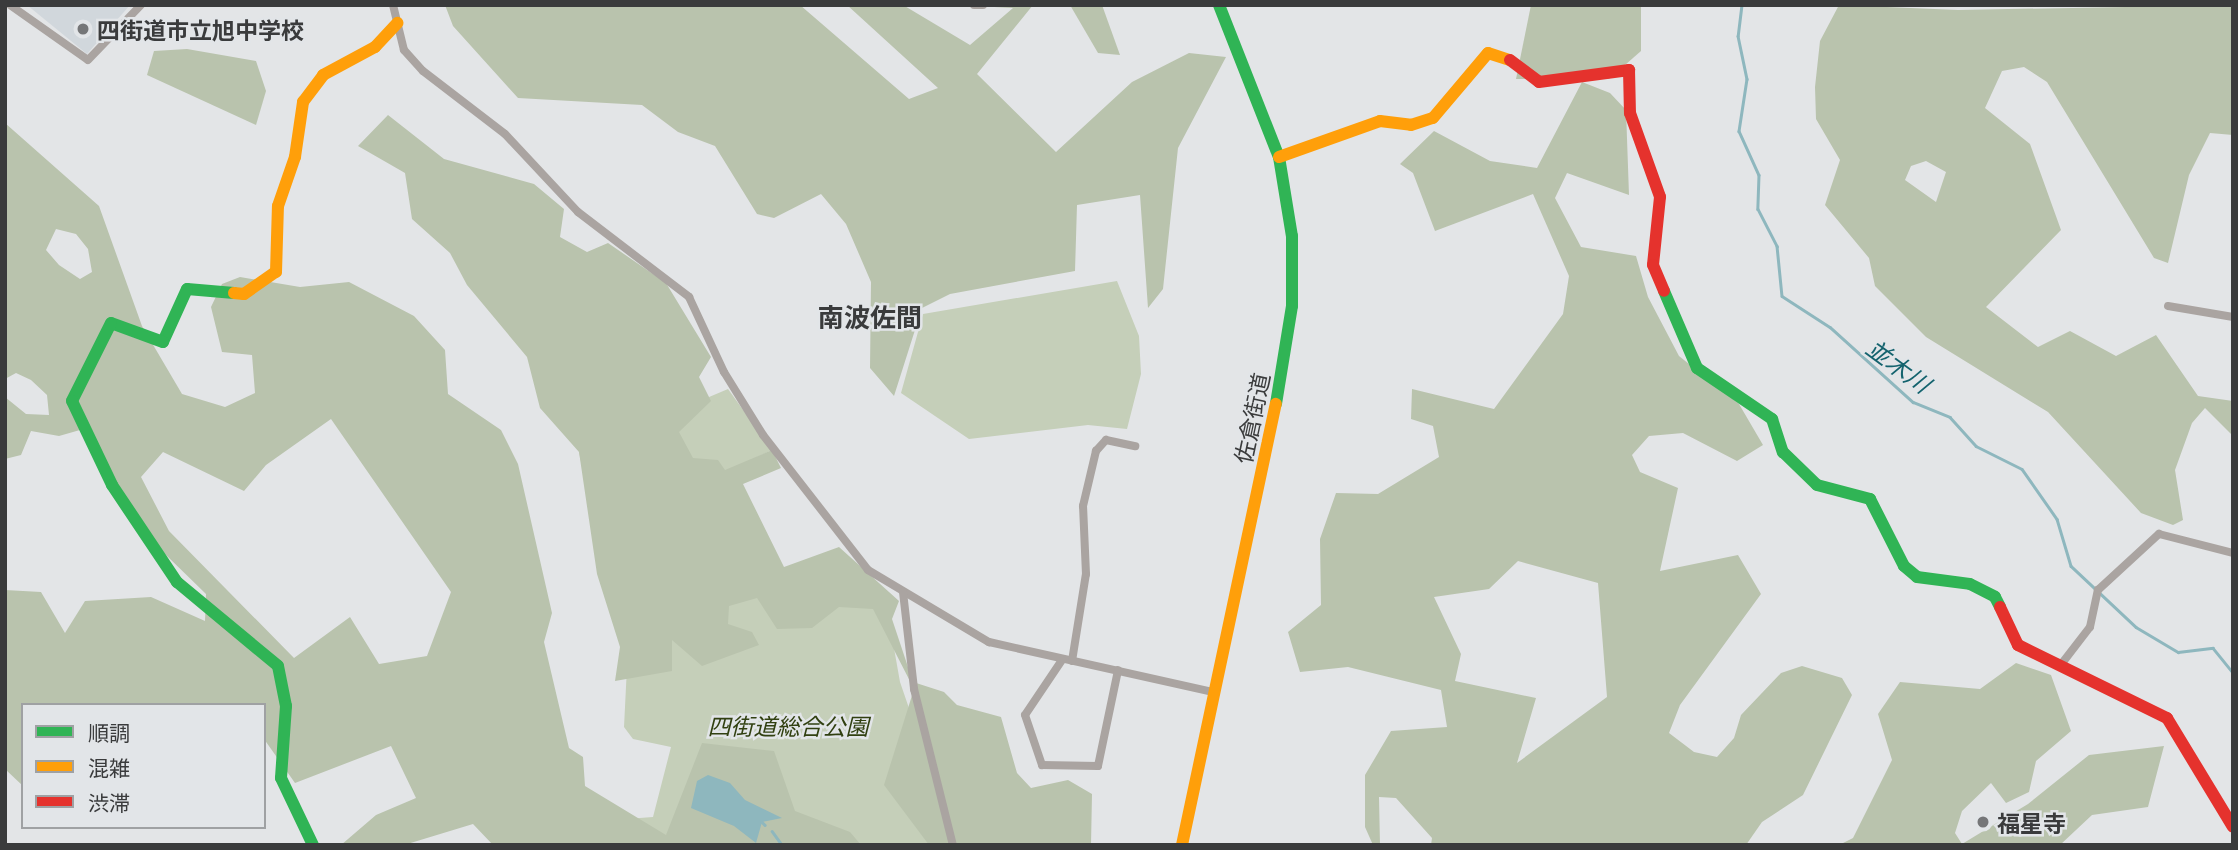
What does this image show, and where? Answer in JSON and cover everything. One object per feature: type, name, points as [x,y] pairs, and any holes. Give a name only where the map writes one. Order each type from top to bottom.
[{"type":"main road","name":"佐倉街道","points":[[1182,845],[1289,337],[1292,236],[1279,157],[1219,5]]},
{"type":"main road","points":[[313,845],[281,778],[286,706],[278,666],[171,575],[112,485],[72,401],[111,323],[163,342],[187,289],[244,294],[276,272],[278,206],[295,158],[303,102],[323,75],[375,47],[397,23]]},
{"type":"main road","points":[[1279,157],[1380,121],[1410,125],[1433,118],[1488,53],[1499,52],[1539,82],[1629,70],[1630,113],[1660,197],[1653,265],[1697,369],[1772,419],[1783,452],[1816,485],[1870,499],[1890,528],[1904,566],[1917,577],[1970,584],[1995,597],[2018,645],[2063,662],[2174,724],[2233,827]]},
{"type":"street","points":[[10,5],[88,60],[141,5]]},
{"type":"street","points":[[393,5],[404,50],[423,71],[505,134],[578,212],[689,297],[723,372],[763,435],[856,558],[903,592],[989,642],[1213,692]]},
{"type":"street","points":[[974,5],[983,5]]},
{"type":"street","points":[[2168,306],[2233,317]]},
{"type":"street","points":[[1072,661],[1086,574],[1083,506],[1096,451],[1106,440],[1135,446]]},
{"type":"street","points":[[2063,662],[2090,627],[2096,593],[2160,534],[2233,553]]},
{"type":"street","points":[[903,592],[914,689],[953,845]]},
{"type":"street","points":[[1062,660],[1026,715],[1042,765],[1098,766],[1118,670]]},
{"type":"shaded area","name":"四街道市立旭中学校","points":[[27,5],[130,5],[87,54]]},
{"type":"green space","points":[[445,5],[800,5],[909,99],[938,88],[847,5],[903,5],[970,45],[1013,8],[956,5],[1033,5],[977,74],[1056,152],[1132,82],[1189,53],[1226,57],[1178,148],[1163,289],[1148,308],[1140,195],[1077,205],[1075,271],[950,294],[922,308],[894,396],[870,368],[871,282],[846,224],[821,194],[774,218],[757,214],[715,146],[678,132],[642,105],[518,98],[453,26]]},
{"type":"green space","points":[[1070,5],[1102,5],[1120,55],[1098,53]]},
{"type":"green space","points":[[1531,5],[1641,5],[1641,51],[1609,79],[1516,79]]},
{"type":"green space","points":[[1839,5],[1958,10],[2233,5],[2233,135],[2210,133],[2189,175],[2168,263],[2154,258],[2047,82],[2024,67],[2002,71],[1985,108],[2030,144],[2061,230],[1986,307],[2038,347],[2070,331],[2116,356],[2156,335],[2198,396],[2233,401],[2233,436],[2205,408],[2192,423],[2175,470],[2183,520],[2173,525],[2141,513],[2048,412],[1926,337],[1875,286],[1869,258],[1825,205],[1840,160],[1816,119],[1815,87],[1820,41]],"holes":[[[1926,161],[1946,172],[1936,202],[1905,180],[1911,166]]]},
{"type":"green space","points":[[187,49],[256,61],[266,91],[256,125],[147,75],[154,51]]},
{"type":"green space","points":[[1582,82],[1610,93],[1626,110],[1629,195],[1567,173],[1555,198],[1581,247],[1636,256],[1648,297],[1679,356],[1739,404],[1763,445],[1737,461],[1683,433],[1649,436],[1632,455],[1640,472],[1678,488],[1660,571],[1738,555],[1761,594],[1680,705],[1669,733],[1694,752],[1717,757],[1734,738],[1741,715],[1781,673],[1802,666],[1842,678],[1852,695],[1803,795],[1762,822],[1746,845],[1431,845],[1432,838],[1396,798],[1379,797],[1380,845],[1373,845],[1365,827],[1365,775],[1391,731],[1447,727],[1441,690],[1348,667],[1300,672],[1288,632],[1321,605],[1320,539],[1336,493],[1378,494],[1439,457],[1433,426],[1411,419],[1412,389],[1494,409],[1563,314],[1569,276],[1533,194],[1435,231],[1413,173],[1400,164],[1434,131],[1490,161],[1537,168]],"holes":[[[1518,561],[1598,583],[1607,697],[1517,763],[1536,698],[1455,681],[1461,654],[1434,597],[1489,589]]]},
{"type":"green space","points":[[388,115],[444,159],[534,184],[564,209],[560,237],[587,252],[608,243],[666,283],[711,357],[699,377],[711,401],[679,432],[693,458],[718,460],[725,470],[772,450],[781,468],[743,484],[784,567],[839,547],[899,601],[892,619],[913,682],[944,692],[957,705],[1001,717],[1017,773],[1031,788],[1068,780],[1092,794],[1091,845],[929,845],[884,785],[914,689],[873,609],[839,607],[812,628],[777,629],[757,598],[729,606],[728,624],[752,632],[759,645],[702,666],[672,640],[672,671],[615,681],[620,647],[597,574],[579,452],[540,408],[527,357],[467,285],[450,253],[412,219],[405,173],[358,146]]},
{"type":"green space","points":[[5,123],[99,206],[142,326],[182,394],[225,407],[255,393],[252,355],[222,352],[211,307],[222,284],[240,277],[300,287],[349,282],[414,316],[445,350],[448,394],[501,430],[518,464],[552,613],[544,642],[569,748],[583,757],[585,786],[666,835],[702,743],[774,751],[795,811],[850,832],[861,845],[493,845],[473,824],[404,845],[341,845],[376,815],[416,798],[391,746],[295,783],[266,742],[266,703],[21,703],[21,784],[5,769],[5,590],[41,592],[65,633],[85,601],[151,597],[205,621],[206,594],[127,517],[80,430],[59,436],[31,431],[21,455],[5,459],[5,397],[26,414],[49,415],[47,395],[31,380],[16,373],[5,379]],"holes":[[[56,229],[76,234],[88,249],[92,272],[80,279],[59,265],[46,250]],[[331,419],[451,592],[427,656],[379,664],[350,617],[294,658],[169,531],[141,477],[163,452],[244,491],[266,465]]]},
{"type":"green space","points":[[1117,281],[1139,336],[1141,374],[1127,429],[1088,425],[969,439],[901,393],[923,314]]},
{"type":"green space","name":"四街道総合公園","points":[[728,389],[772,450],[732,469],[778,584],[886,603],[900,682],[956,845],[603,845],[613,820],[653,817],[671,747],[633,739],[624,727],[630,606],[603,571],[579,452]]},
{"type":"green space","points":[[2016,663],[2051,675],[2071,731],[2036,761],[2029,792],[2006,803],[1991,783],[1962,811],[1955,833],[1962,844],[2028,804],[2089,755],[2164,746],[2148,807],[2092,815],[2060,845],[1839,845],[1853,838],[1892,760],[1878,714],[1900,682],[1980,689]]},
{"type":"water","points":[[708,775],[730,783],[745,800],[782,818],[762,822],[756,843],[734,826],[691,808],[697,781]]},
{"type":"waterway","name":"並木川","points":[[1742,5],[1738,36],[1747,79],[1739,131],[1759,175],[1758,209],[1777,246],[1782,296],[1830,327],[1913,402],[1950,417],[1976,446],[2022,469],[2057,519],[2071,566],[2136,627],[2178,652],[2213,648],[2233,673]]},
{"type":"waterway","points":[[762,822],[765,825]]},
{"type":"waterway","points":[[772,831],[782,845]]},
{"type":"traffic: fast","points":[[1219,5],[1279,157],[1292,236],[1292,306],[1276,404]]},
{"type":"traffic: fast","points":[[234,293],[187,289],[163,342],[111,323],[72,401],[112,485],[177,582],[278,666],[286,706],[281,778],[313,845]]},
{"type":"traffic: fast","points":[[1664,291],[1697,368],[1772,419],[1783,452],[1817,485],[1870,499],[1904,566],[1917,577],[1970,584],[1995,597],[2000,607]]},
{"type":"traffic: slow","points":[[234,293],[244,294],[276,272],[278,206],[295,157],[303,102],[323,75],[375,47],[397,23]]},
{"type":"traffic: slow","points":[[1279,157],[1380,121],[1411,125],[1433,118],[1488,53],[1510,60]]},
{"type":"traffic: slow","points":[[1182,845],[1276,404]]},
{"type":"traffic: jam","points":[[1510,60],[1539,82],[1629,70],[1630,113],[1660,197],[1653,265],[1664,291]]},
{"type":"traffic: jam","points":[[2000,607],[2018,645],[2167,718],[2233,827]]},
{"type":"place","name":"四街道市立旭中学校","points":[[83,29]]},
{"type":"place","name":"福星寺","points":[[1983,822]]},
{"type":"district","name":"南波佐間","points":[[870,316]]}]
